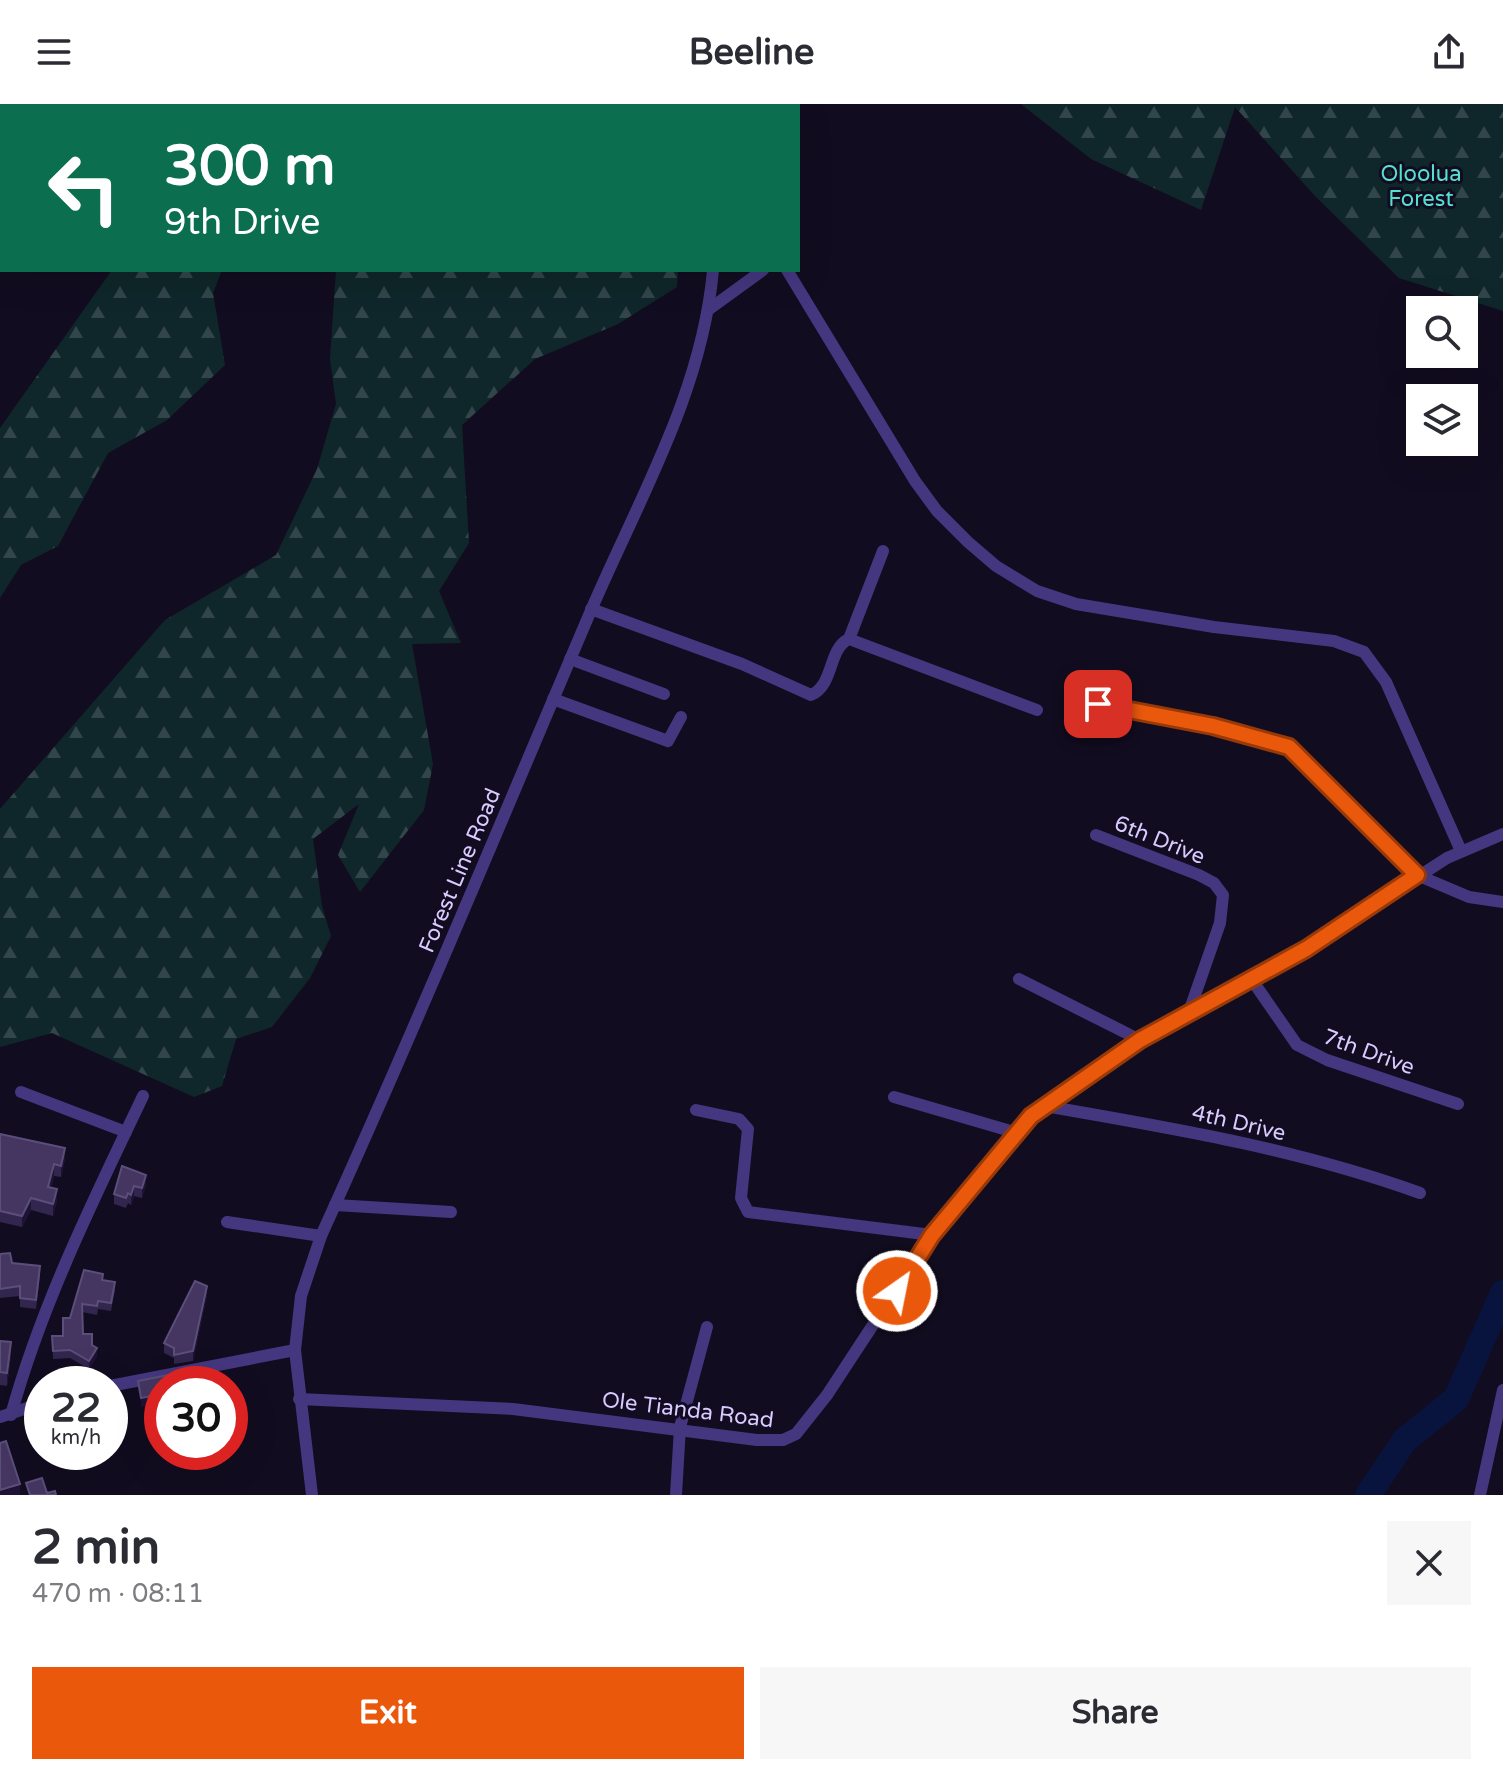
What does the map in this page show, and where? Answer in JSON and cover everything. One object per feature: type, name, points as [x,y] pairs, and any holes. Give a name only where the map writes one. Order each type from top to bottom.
[{"type":"street","name":"Forest Line Road","points":[[312,1495],[295,1350],[301,1296],[321,1236],[591,609],[678,417],[708,310],[713,272]]},
{"type":"street","points":[[708,310],[760,272]]},
{"type":"street","points":[[788,272],[915,481],[937,511],[996,566],[1037,591],[1076,604],[1214,627],[1334,641],[1364,652],[1386,682],[1461,851]]},
{"type":"street","points":[[591,609],[742,664],[811,695],[822,687],[841,644],[849,639],[883,551]]},
{"type":"street","points":[[849,639],[1037,710]]},
{"type":"street","points":[[570,659],[664,694]]},
{"type":"street","points":[[553,699],[668,741],[681,717]]},
{"type":"street","points":[[1098,704],[1213,726],[1289,747],[1417,875],[1469,897],[1503,902]]},
{"type":"street","name":"Ole Tianda Road","points":[[299,1399],[513,1409],[680,1427],[757,1440],[783,1440],[796,1434],[834,1385],[932,1235],[1014,1132],[1045,1106],[1140,1040],[1252,980],[1417,875],[1461,851],[1503,834]]},
{"type":"street","name":"6th Drive","points":[[1096,835],[1199,875],[1214,883],[1223,895],[1220,923],[1189,1012]]},
{"type":"street","points":[[1019,979],[1140,1040]]},
{"type":"street","name":"7th Drive","points":[[1252,980],[1297,1045],[1327,1060],[1458,1104]]},
{"type":"street","points":[[21,1092],[126,1132]]},
{"type":"street","points":[[5,1416],[64,1263],[103,1177],[118,1155],[143,1096]]},
{"type":"street","points":[[894,1097],[1014,1132]]},
{"type":"street","name":"4th Drive","points":[[1045,1106],[1227,1138],[1365,1173],[1420,1193]]},
{"type":"street","points":[[696,1110],[739,1119],[748,1129],[741,1198],[748,1212],[932,1235]]},
{"type":"street","points":[[335,1205],[451,1212]]},
{"type":"street","points":[[227,1222],[321,1236]]},
{"type":"street","points":[[676,1495],[680,1427],[707,1327]]},
{"type":"street","points":[[128,1382],[295,1350]]},
{"type":"street","points":[[1480,1495],[1503,1390]]},
{"type":"street","points":[[5,1416],[24,1409]]},
{"type":"green space","name":"Oloolua Forest","points":[[1021,104],[1503,104],[1503,311],[1478,303],[1478,296],[1456,296],[1399,278],[1316,197],[1235,107],[1201,210],[1091,159]]},
{"type":"green space","points":[[111,272],[221,272],[213,293],[225,365],[167,420],[108,453],[58,546],[21,565],[0,598],[0,428]]},
{"type":"green space","points":[[336,272],[678,272],[677,287],[618,324],[535,359],[462,425],[469,543],[439,591],[461,643],[412,644],[433,764],[424,810],[360,892],[338,855],[359,804],[313,839],[322,906],[331,936],[310,978],[272,1027],[236,1039],[222,1086],[194,1097],[52,1033],[0,1047],[0,809],[165,620],[276,555],[317,469],[336,404],[330,359]]},
{"type":"building","points":[[0,1134],[65,1148],[61,1166],[54,1164],[48,1187],[57,1189],[53,1204],[31,1198],[22,1216],[0,1211]]},
{"type":"building","points":[[122,1166],[146,1175],[142,1188],[134,1186],[131,1195],[128,1193],[126,1198],[114,1194]]},
{"type":"building","points":[[10,1253],[12,1263],[40,1266],[36,1300],[20,1298],[20,1286],[0,1289],[0,1254]]},
{"type":"building","points":[[84,1270],[103,1274],[102,1280],[115,1282],[111,1303],[98,1301],[97,1306],[82,1304],[83,1334],[92,1334],[92,1345],[97,1348],[89,1361],[70,1350],[53,1351],[52,1336],[63,1336],[63,1318],[70,1318]]},
{"type":"building","points":[[195,1281],[207,1286],[193,1351],[174,1355],[174,1348],[164,1343]]},
{"type":"building","points":[[0,1341],[11,1342],[7,1373],[0,1372]]},
{"type":"building","points":[[144,1380],[144,1397],[141,1398],[138,1381]]},
{"type":"building","points":[[6,1441],[20,1484],[0,1490],[0,1443]]},
{"type":"building","points":[[42,1478],[47,1493],[55,1491],[56,1495],[30,1495],[26,1483]]},
{"type":"waterway","points":[[1368,1495],[1405,1440],[1456,1399],[1503,1293]]},
{"type":"route","points":[[897,1291],[932,1235],[1014,1132],[1031,1116],[1140,1040],[1306,949],[1417,875],[1289,747],[1213,726],[1098,704]]}]
